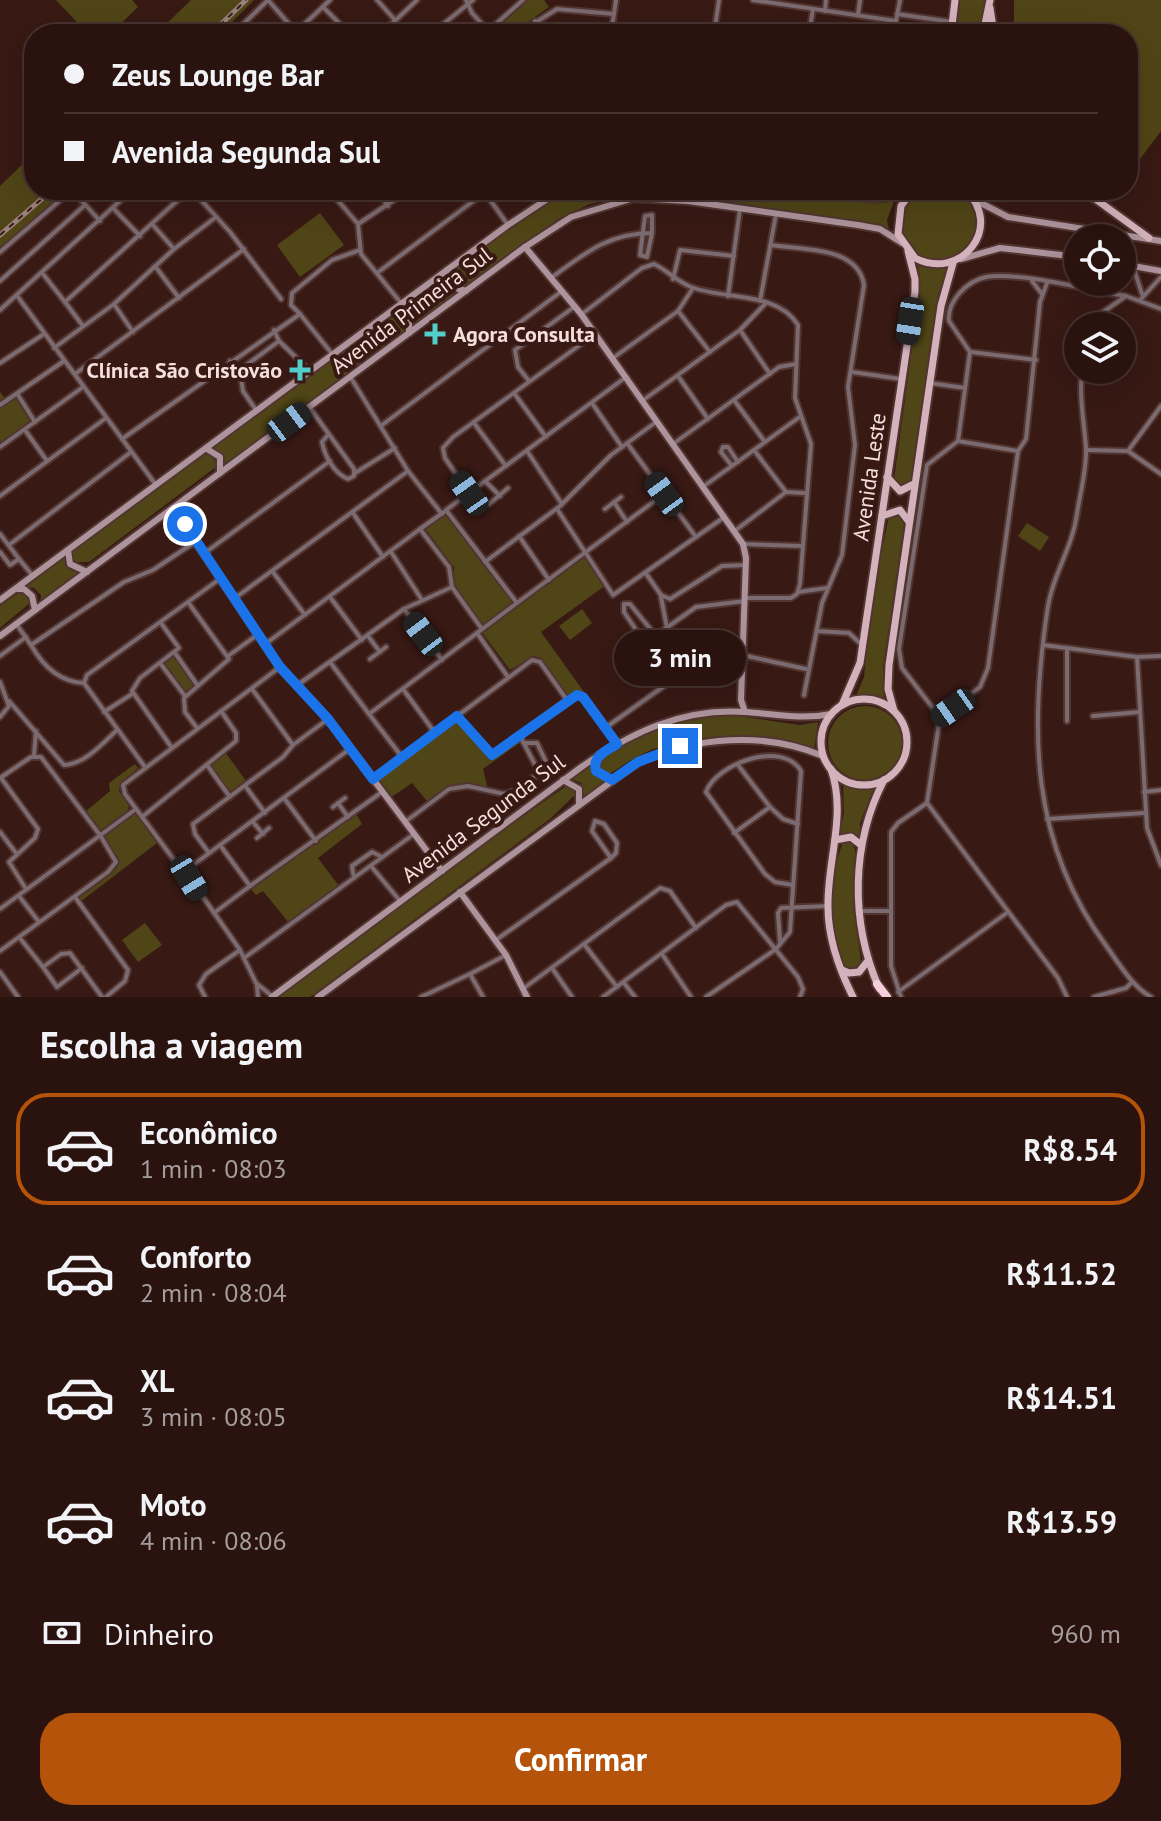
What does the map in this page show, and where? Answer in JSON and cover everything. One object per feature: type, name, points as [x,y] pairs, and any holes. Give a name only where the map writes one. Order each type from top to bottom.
[{"type":"highway","points":[[877,984],[885,997]]},
{"type":"main road","points":[[952,22],[955,0]]},
{"type":"main road","points":[[985,24],[989,1]]},
{"type":"main road","points":[[989,1],[992,24]]},
{"type":"main road","name":"Avenida Primeira Sul","points":[[0,600],[546,200]]},
{"type":"main road","name":"Avenida Primeira Sul","points":[[0,636],[525,247],[571,217],[618,200],[688,201],[880,229],[902,243]]},
{"type":"main road","points":[[907,200],[898,215],[902,243],[908,251],[933,265],[953,263],[1000,248],[1064,255]]},
{"type":"main road","points":[[961,259],[975,245],[981,227],[974,200]]},
{"type":"main road","points":[[975,200],[990,210],[1022,221],[1161,241]]},
{"type":"main road","points":[[1097,200],[1149,238]]},
{"type":"main road","points":[[525,247],[581,314],[743,544],[746,565],[741,700],[745,712]]},
{"type":"main road","name":"Avenida Leste","points":[[842,705],[858,672],[915,292],[908,251]]},
{"type":"main road","name":"Avenida Leste","points":[[894,711],[888,678],[941,306],[953,263]]},
{"type":"main road","points":[[1136,267],[1161,271]]},
{"type":"main road","points":[[447,270],[449,286],[466,291]]},
{"type":"main road","points":[[393,311],[403,311],[409,316],[409,333]]},
{"type":"main road","points":[[206,449],[220,457],[220,473]]},
{"type":"main road","points":[[887,477],[900,491],[914,484]]},
{"type":"main road","points":[[173,508],[206,552],[233,600],[280,667],[328,719],[442,871]]},
{"type":"main road","points":[[882,516],[900,510],[909,524]]},
{"type":"main road","points":[[68,550],[70,564],[87,572]]},
{"type":"main road","points":[[17,589],[29,592],[35,610]]},
{"type":"main road","points":[[831,769],[855,784],[884,779],[895,771],[906,748],[902,721],[894,711],[869,699],[842,705],[831,714],[823,727],[823,756],[831,769],[839,798],[828,906],[830,932],[840,968],[853,997]]},
{"type":"main road","points":[[733,712],[741,700]]},
{"type":"main road","name":"Avenida Segunda Sul","points":[[272,997],[563,780],[617,744],[680,718],[733,712],[802,719],[831,714]]},
{"type":"main road","name":"Avenida Segunda Sul","points":[[318,997],[612,780],[665,751],[714,740],[784,745],[823,756]]},
{"type":"main road","points":[[598,756],[596,771],[612,780]]},
{"type":"main road","points":[[877,984],[867,961],[858,911],[861,845],[868,813],[884,779]]},
{"type":"main road","points":[[563,780],[579,789],[579,805]]},
{"type":"main road","points":[[835,840],[851,837],[861,845]]},
{"type":"main road","points":[[460,892],[506,955],[527,997]]},
{"type":"main road","points":[[840,968],[855,973],[867,961]]},
{"type":"street","points":[[243,24],[268,0],[288,24]]},
{"type":"street","points":[[305,24],[330,0]]},
{"type":"street","points":[[377,0],[395,20]]},
{"type":"street","points":[[391,24],[417,0]]},
{"type":"street","points":[[442,24],[467,1],[473,0]]},
{"type":"street","points":[[498,24],[523,0]]},
{"type":"street","points":[[612,24],[616,0]]},
{"type":"street","points":[[715,24],[719,0]]},
{"type":"street","points":[[757,0],[896,21]]},
{"type":"street","points":[[825,11],[826,0]]},
{"type":"street","points":[[858,15],[860,0]]},
{"type":"street","points":[[896,24],[900,0]]},
{"type":"street","points":[[467,1],[484,24]]},
{"type":"street","points":[[323,7],[340,24]]},
{"type":"street","points":[[531,24],[564,8],[614,14]]},
{"type":"street","points":[[811,24],[813,9]]},
{"type":"street","points":[[897,14],[952,22]]},
{"type":"street","points":[[0,252],[60,200]]},
{"type":"street","points":[[81,200],[100,221]]},
{"type":"street","points":[[0,310],[18,297],[121,200]]},
{"type":"street","points":[[65,302],[179,200]]},
{"type":"street","points":[[200,200],[244,249],[281,299]]},
{"type":"street","points":[[338,200],[358,224],[360,250],[402,304]]},
{"type":"street","points":[[384,200],[388,206]]},
{"type":"street","points":[[358,224],[396,200]]},
{"type":"street","points":[[377,273],[473,200]]},
{"type":"street","points":[[490,200],[508,225]]},
{"type":"street","points":[[0,281],[85,205]]},
{"type":"street","points":[[113,208],[140,236]]},
{"type":"street","points":[[728,296],[740,209]]},
{"type":"street","points":[[642,401],[740,330],[763,302],[776,214]]},
{"type":"street","points":[[652,215],[652,233],[650,255],[643,257],[640,233],[643,217],[652,215]]},
{"type":"street","points":[[54,348],[114,304],[174,249],[216,217]]},
{"type":"street","points":[[153,225],[174,249]]},
{"type":"street","points":[[551,278],[601,242],[652,233]]},
{"type":"street","points":[[771,245],[839,256],[859,270],[864,285],[848,400],[855,445],[842,555],[828,588],[812,658],[806,669],[804,695]]},
{"type":"street","points":[[75,375],[244,249]]},
{"type":"street","points":[[333,355],[291,305],[292,293],[332,260],[360,250]]},
{"type":"street","points":[[673,279],[680,250],[734,256]]},
{"type":"street","points":[[581,314],[650,265],[657,265],[673,279],[693,288],[763,302],[786,310],[798,325],[795,398],[811,444],[798,592]]},
{"type":"street","points":[[155,266],[179,298]]},
{"type":"street","points":[[43,274],[83,326]]},
{"type":"street","points":[[1136,275],[1142,294]]},
{"type":"street","points":[[1140,300],[1142,294],[1161,277]]},
{"type":"street","points":[[940,717],[902,668],[899,649],[927,465],[958,441],[970,352],[949,321],[951,303],[983,278],[1064,286]]},
{"type":"street","points":[[1032,281],[1042,294]]},
{"type":"street","points":[[1047,283],[1042,294],[1033,347],[1036,360],[1026,439],[1018,451],[988,668],[980,687],[940,717],[927,803],[1058,978],[1067,997]]},
{"type":"street","points":[[613,358],[678,311],[693,288]]},
{"type":"street","points":[[382,425],[562,291]]},
{"type":"street","points":[[393,311],[394,293]]},
{"type":"street","points":[[1103,312],[1126,296],[1161,309]]},
{"type":"street","points":[[18,297],[156,485]]},
{"type":"street","points":[[114,304],[133,332]]},
{"type":"street","points":[[529,381],[518,367],[515,350],[575,306]]},
{"type":"street","points":[[678,311],[710,352]]},
{"type":"street","points":[[122,439],[300,314]]},
{"type":"street","points":[[274,330],[279,341],[310,371]]},
{"type":"street","points":[[740,330],[770,374]]},
{"type":"street","points":[[0,363],[44,334]]},
{"type":"street","points":[[469,493],[445,458],[443,448],[473,422],[595,334]]},
{"type":"street","points":[[240,370],[279,341]]},
{"type":"street","points":[[970,352],[1036,360]]},
{"type":"street","points":[[0,405],[64,361]]},
{"type":"street","points":[[230,361],[240,370],[243,391],[257,411]]},
{"type":"street","points":[[673,444],[770,374],[797,364]]},
{"type":"street","points":[[851,372],[901,379]]},
{"type":"street","points":[[678,376],[708,419]]},
{"type":"street","points":[[350,377],[408,471],[517,603]]},
{"type":"street","points":[[264,645],[626,377]]},
{"type":"street","points":[[930,383],[965,388]]},
{"type":"street","points":[[1081,384],[1086,450],[1073,542],[1053,589],[1043,645],[1035,735],[1047,819],[1082,907],[1133,982],[1151,997]]},
{"type":"street","points":[[0,447],[83,387]]},
{"type":"street","points":[[514,393],[546,437]]},
{"type":"street","points":[[18,395],[35,422]]},
{"type":"street","points":[[734,400],[765,442]]},
{"type":"street","points":[[592,403],[696,537]]},
{"type":"street","points":[[1128,451],[1161,406]]},
{"type":"street","points":[[309,407],[355,473]]},
{"type":"street","points":[[704,486],[801,416]]},
{"type":"street","points":[[0,496],[106,418]]},
{"type":"street","points":[[473,422],[506,466]]},
{"type":"street","points":[[485,562],[557,509],[624,445],[656,422]]},
{"type":"street","points":[[25,430],[47,461]]},
{"type":"street","points":[[327,436],[323,445],[330,461],[343,478],[348,479],[395,448]]},
{"type":"street","points":[[958,441],[1018,451]]},
{"type":"street","points":[[754,450],[786,492]]},
{"type":"street","points":[[1086,450],[1128,451],[1161,474]]},
{"type":"street","points":[[527,451],[562,504]]},
{"type":"street","points":[[9,545],[132,452]]},
{"type":"street","points":[[206,552],[330,461]]},
{"type":"street","points":[[233,600],[408,471]]},
{"type":"street","points":[[485,481],[500,496]]},
{"type":"street","points":[[489,504],[508,488]]},
{"type":"street","points":[[736,530],[786,492],[805,493]]},
{"type":"street","points":[[369,714],[664,494]]},
{"type":"street","points":[[605,509],[621,497]]},
{"type":"street","points":[[614,502],[627,522]]},
{"type":"street","points":[[557,509],[613,595],[646,575],[725,516]]},
{"type":"street","points":[[352,512],[383,557]]},
{"type":"street","points":[[420,529],[449,567],[452,587],[508,677]]},
{"type":"street","points":[[0,534],[33,576]]},
{"type":"street","points":[[519,535],[549,580]]},
{"type":"street","points":[[31,645],[124,582],[153,570],[197,541]]},
{"type":"street","points":[[743,544],[802,546]]},
{"type":"street","points":[[390,551],[422,600]]},
{"type":"street","points":[[0,552],[10,565],[19,559]]},
{"type":"street","points":[[646,575],[668,600],[722,566],[746,565]]},
{"type":"street","points":[[273,572],[305,615]]},
{"type":"street","points":[[84,683],[90,672],[221,578]]},
{"type":"street","points":[[296,686],[404,609],[452,587]]},
{"type":"street","points":[[645,643],[704,604],[745,599],[783,600],[798,592],[828,588]]},
{"type":"street","points":[[661,595],[667,628]]},
{"type":"street","points":[[330,597],[362,640]]},
{"type":"street","points":[[188,602],[228,656]]},
{"type":"street","points":[[605,728],[667,684],[667,675],[624,612],[624,604],[630,604],[656,636]]},
{"type":"street","points":[[404,609],[442,660]]},
{"type":"street","points":[[161,622],[179,646],[175,653],[134,684],[133,693],[172,748]]},
{"type":"street","points":[[16,623],[43,663],[57,675],[84,683],[145,767]]},
{"type":"street","points":[[817,631],[852,634],[862,646]]},
{"type":"street","points":[[185,696],[223,667],[228,656],[257,635]]},
{"type":"street","points":[[368,636],[380,652]]},
{"type":"street","points":[[0,656],[26,637]]},
{"type":"street","points":[[1043,645],[1137,657],[1161,656]]},
{"type":"street","points":[[370,659],[386,647]]},
{"type":"street","points":[[1067,648],[1067,721]]},
{"type":"street","points":[[175,653],[198,686]]},
{"type":"street","points":[[742,655],[806,669]]},
{"type":"street","points":[[1137,657],[1145,812],[1150,843],[1161,865]]},
{"type":"street","points":[[373,779],[529,661],[537,660],[567,700]]},
{"type":"street","points":[[330,662],[402,757]]},
{"type":"street","points":[[160,663],[185,696],[185,712],[197,728]]},
{"type":"street","points":[[258,997],[256,983],[240,950],[185,871],[125,794],[123,785],[280,667]]},
{"type":"street","points":[[0,682],[9,701],[66,765],[89,755],[117,730]]},
{"type":"street","points":[[252,689],[293,745]]},
{"type":"street","points":[[403,689],[435,733]]},
{"type":"street","points":[[104,712],[133,693]]},
{"type":"street","points":[[457,716],[490,755],[577,695],[583,697],[617,744]]},
{"type":"street","points":[[0,717],[9,701]]},
{"type":"street","points":[[142,817],[237,739],[221,711]]},
{"type":"street","points":[[1093,716],[1140,712]]},
{"type":"street","points":[[209,853],[193,824],[246,787],[328,719]]},
{"type":"street","points":[[34,755],[36,731]]},
{"type":"street","points":[[520,736],[526,753],[540,774]]},
{"type":"street","points":[[405,822],[449,789],[468,786],[504,794],[517,790],[548,768],[548,758],[535,741],[525,743]]},
{"type":"street","points":[[185,871],[351,748]]},
{"type":"street","points":[[26,889],[10,866],[16,853],[35,838],[38,829],[0,778],[34,755]]},
{"type":"street","points":[[0,951],[75,897],[116,862],[100,835],[46,763],[34,755]]},
{"type":"street","points":[[707,997],[776,949],[790,932],[803,792],[799,767],[786,759],[761,756],[737,764],[708,786],[706,792],[770,879],[793,885]]},
{"type":"street","points":[[737,764],[770,807],[783,819],[799,824]]},
{"type":"street","points":[[207,765],[230,797]]},
{"type":"street","points":[[246,787],[265,813]]},
{"type":"street","points":[[1144,792],[1161,790]]},
{"type":"street","points":[[213,913],[382,792]]},
{"type":"street","points":[[284,798],[316,841]]},
{"type":"street","points":[[345,798],[336,805],[348,817]]},
{"type":"street","points":[[927,803],[898,823],[891,832],[891,966],[900,995],[1008,912]]},
{"type":"street","points":[[734,833],[770,807]]},
{"type":"street","points":[[0,909],[136,809]]},
{"type":"street","points":[[1047,819],[1145,812]]},
{"type":"street","points":[[496,940],[611,858],[619,850],[604,824],[595,821],[592,831],[611,858]]},
{"type":"street","points":[[253,822],[263,834]]},
{"type":"street","points":[[257,838],[269,828]]},
{"type":"street","points":[[0,832],[16,853]]},
{"type":"street","points":[[244,958],[414,834]]},
{"type":"street","points":[[220,845],[250,886]]},
{"type":"street","points":[[354,879],[352,866],[359,859],[372,852],[382,857]]},
{"type":"street","points":[[371,866],[400,901]]},
{"type":"street","points":[[522,990],[660,888],[670,891],[696,928]]},
{"type":"street","points":[[18,896],[39,922]]},
{"type":"street","points":[[43,967],[66,952],[104,997],[125,981],[128,970],[75,897]]},
{"type":"street","points":[[603,997],[726,905],[737,902],[802,984],[800,997]]},
{"type":"street","points":[[780,941],[778,913],[783,906],[828,906]]},
{"type":"street","points":[[858,911],[891,911]]},
{"type":"street","points":[[19,937],[57,987],[82,968]]},
{"type":"street","points":[[584,944],[617,987]]},
{"type":"street","points":[[205,997],[201,980],[240,950]]},
{"type":"street","points":[[662,954],[691,997]]},
{"type":"street","points":[[421,997],[506,955]]},
{"type":"street","points":[[552,968],[572,997]]},
{"type":"street","points":[[0,972],[18,997]]},
{"type":"street","points":[[470,974],[483,997]]},
{"type":"street","points":[[624,982],[635,997]]},
{"type":"street","points":[[1094,997],[1126,988],[1133,982]]},
{"type":"street","points":[[256,983],[272,997]]},
{"type":"shaded area","points":[[56,0],[132,0],[138,7],[120,24],[79,24]]},
{"type":"shaded area","points":[[191,0],[254,0],[230,24],[166,24]]},
{"type":"shaded area","points":[[527,0],[544,0],[549,7],[525,24],[501,24]]},
{"type":"shaded area","points":[[956,0],[987,0],[983,24],[952,24]]},
{"type":"shaded area","points":[[1014,0],[1161,0],[1161,131],[1138,162],[1138,24],[1014,24]]},
{"type":"shaded area","points":[[24,163],[24,200],[58,200],[0,257],[0,186]]},
{"type":"shaded area","points":[[555,200],[609,200],[590,204],[558,219],[463,289],[451,286],[448,276],[452,271],[512,224]]},
{"type":"shaded area","points":[[700,200],[850,200],[875,204],[894,201],[887,220],[889,230],[858,221]]},
{"type":"shaded area","points":[[911,200],[967,200],[975,217],[975,231],[970,245],[960,255],[946,260],[932,260],[918,255],[908,245],[903,231],[903,217]]},
{"type":"shaded area","points":[[320,213],[344,245],[300,277],[277,245]]},
{"type":"shaded area","points":[[918,266],[948,269],[938,295],[929,380],[910,484],[902,488],[894,479],[920,290]]},
{"type":"shaded area","points":[[443,276],[446,290],[456,295],[412,328],[413,319],[403,306]]},
{"type":"shaded area","points":[[399,313],[405,314],[410,323],[406,332],[223,467],[223,458],[211,446],[310,371]]},
{"type":"shaded area","points":[[0,392],[6,400],[16,394],[33,419],[0,443]]},
{"type":"shaded area","points":[[207,453],[213,453],[216,467],[89,562],[73,562],[73,551]]},
{"type":"shaded area","points":[[446,512],[516,604],[585,551],[606,585],[541,632],[584,692],[569,699],[540,658],[534,656],[510,670],[481,631],[510,607],[483,626],[453,582],[454,567],[424,527]]},
{"type":"shaded area","points":[[895,513],[905,519],[883,668],[884,701],[855,698],[864,677],[872,598],[889,516]]},
{"type":"shaded area","points":[[1027,523],[1049,537],[1040,551],[1018,536]]},
{"type":"shaded area","points":[[65,556],[67,568],[78,573],[40,603],[41,595],[34,588],[26,587]]},
{"type":"shaded area","points":[[20,592],[26,594],[31,602],[0,628],[0,606]]},
{"type":"shaded area","points":[[582,609],[592,623],[570,640],[559,626]]},
{"type":"shaded area","points":[[175,653],[197,686],[185,694],[161,662]]},
{"type":"shaded area","points":[[858,706],[872,706],[886,712],[896,722],[902,743],[900,757],[886,774],[872,780],[858,780],[844,774],[834,764],[828,750],[828,736],[834,722],[844,712]]},
{"type":"shaded area","points":[[731,715],[800,725],[818,722],[814,751],[760,737],[698,738],[655,749],[608,775],[599,772],[600,758],[646,732],[695,718]]},
{"type":"shaded area","points":[[457,720],[490,760],[519,740],[521,742],[483,769],[488,790],[471,784],[456,785],[427,801],[412,783],[390,798],[377,779]]},
{"type":"shaded area","points":[[223,749],[246,781],[230,792],[207,761]]},
{"type":"shaded area","points":[[592,762],[595,774],[606,781],[584,797],[581,783],[570,778]]},
{"type":"shaded area","points":[[135,764],[138,768],[121,783],[119,791],[129,806],[127,811],[98,832],[85,812],[110,791],[109,783]]},
{"type":"shaded area","points":[[569,784],[577,793],[550,819],[310,997],[276,997],[401,902]]},
{"type":"shaded area","points":[[843,784],[854,789],[874,788],[860,823],[860,838],[853,833],[839,834],[844,814]]},
{"type":"shaded area","points":[[133,814],[137,815],[157,843],[80,902],[77,897],[117,868],[118,859],[104,836]]},
{"type":"shaded area","points":[[356,814],[362,824],[318,858],[339,886],[289,923],[263,891],[256,895],[251,889]]},
{"type":"shaded area","points":[[849,839],[855,849],[855,918],[861,961],[854,971],[842,964],[832,903],[834,873],[843,842]]},
{"type":"shaded area","points":[[145,923],[162,945],[138,962],[122,940]]},
{"type":"railway","points":[[221,24],[246,0]]},
{"type":"railway","points":[[0,235],[40,200]]},
{"type":"place","name":"Agora Consulta","points":[[435,334]]},
{"type":"place","name":"Clínica São Cristovão","points":[[300,370]]},
{"type":"route","points":[[185,524],[206,552],[244,619],[280,667],[328,719],[373,779],[457,716],[486,753],[492,755],[577,695],[583,697],[617,744],[598,756],[595,762],[596,771],[603,777],[612,780],[638,762],[680,746]]}]
